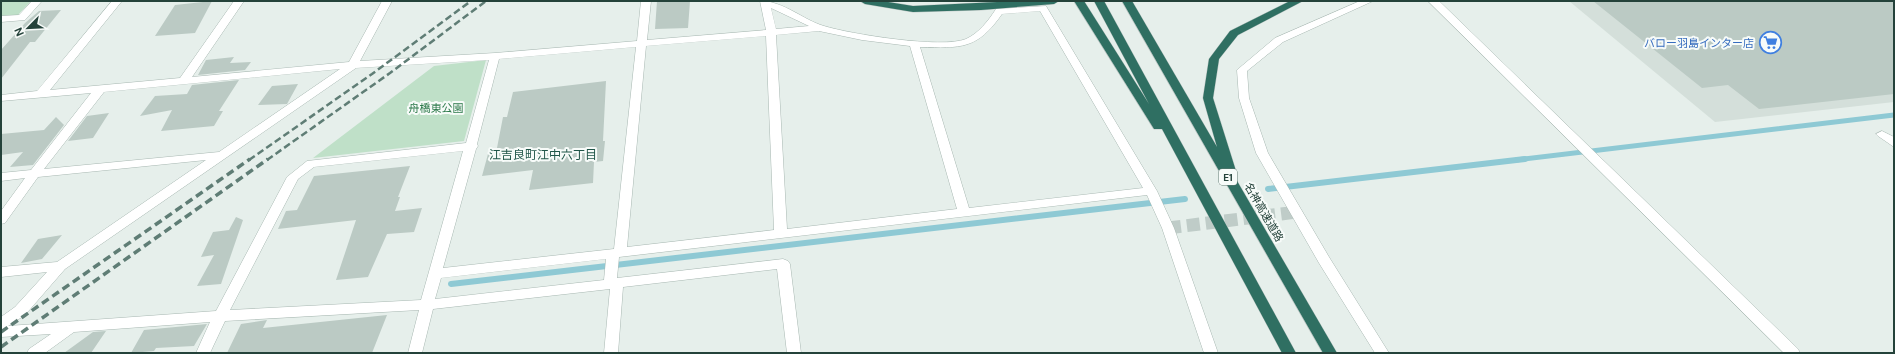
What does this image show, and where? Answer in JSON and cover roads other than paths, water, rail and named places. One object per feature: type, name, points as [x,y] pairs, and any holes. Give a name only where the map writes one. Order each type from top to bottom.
[{"type":"highway","points":[[865,1],[913,9],[981,7],[1054,1]]},
{"type":"highway","points":[[1080,1],[1215,218]]},
{"type":"highway","points":[[1099,1],[1289,353]]},
{"type":"highway","name":"名神高速道路","points":[[1127,1],[1330,353]]},
{"type":"highway","points":[[1236,192],[1208,98],[1214,59],[1234,33],[1269,14],[1298,1]]},
{"type":"street","points":[[1,20],[22,18],[37,1]]},
{"type":"street","points":[[40,95],[117,1]]},
{"type":"street","points":[[184,82],[239,1]]},
{"type":"street","points":[[1,324],[20,312],[60,266],[353,65],[387,1]]},
{"type":"street","points":[[611,353],[612,281],[646,1]]},
{"type":"street","points":[[1368,1],[1279,40],[1242,70],[1244,98],[1262,152],[1324,260],[1382,353]]},
{"type":"street","points":[[1433,1],[1793,353]]},
{"type":"street","points":[[766,2],[819,28],[871,40],[914,44],[947,44],[968,41],[988,28],[999,11],[1043,8],[1152,193],[1168,228],[1211,353]]},
{"type":"street","points":[[766,2],[771,31],[780,235]]},
{"type":"street","points":[[1,98],[353,65],[495,56],[819,28]]},
{"type":"street","points":[[914,44],[964,212]]},
{"type":"street","points":[[415,353],[426,304],[472,146],[495,56]]},
{"type":"street","points":[[1,220],[34,174],[100,89]]},
{"type":"street","points":[[1882,134],[1894,143]]},
{"type":"street","points":[[203,353],[220,316],[293,177],[311,164],[472,146]]},
{"type":"street","points":[[1,177],[223,155]]},
{"type":"street","points":[[435,274],[615,255],[964,212],[1152,193]]},
{"type":"street","points":[[1,332],[220,316],[426,304],[612,281],[782,264],[794,353]]},
{"type":"street","points":[[1,272],[60,266]]},
{"type":"street","points":[[34,353],[72,326]]},
{"type":"waterway","points":[[1516,160],[1894,115]]},
{"type":"waterway","points":[[1268,189],[1525,159]]},
{"type":"waterway","points":[[451,284],[1185,199]]},
{"type":"tunnel","points":[[1168,228],[1297,212]]},
{"type":"railway","points":[[249,160],[372,74],[471,1]]},
{"type":"railway","points":[[267,160],[390,73],[486,1]]},
{"type":"railway","points":[[1,332],[250,159]]},
{"type":"railway","points":[[1,347],[268,159]]},
{"type":"place","name":"バロー羽島インター店","points":[[1770,43]]},
{"type":"district","name":"江吉良町江中六丁目","points":[[543,155]]},
{"type":"park label","name":"舟橋東公園","points":[[436,108]]}]
